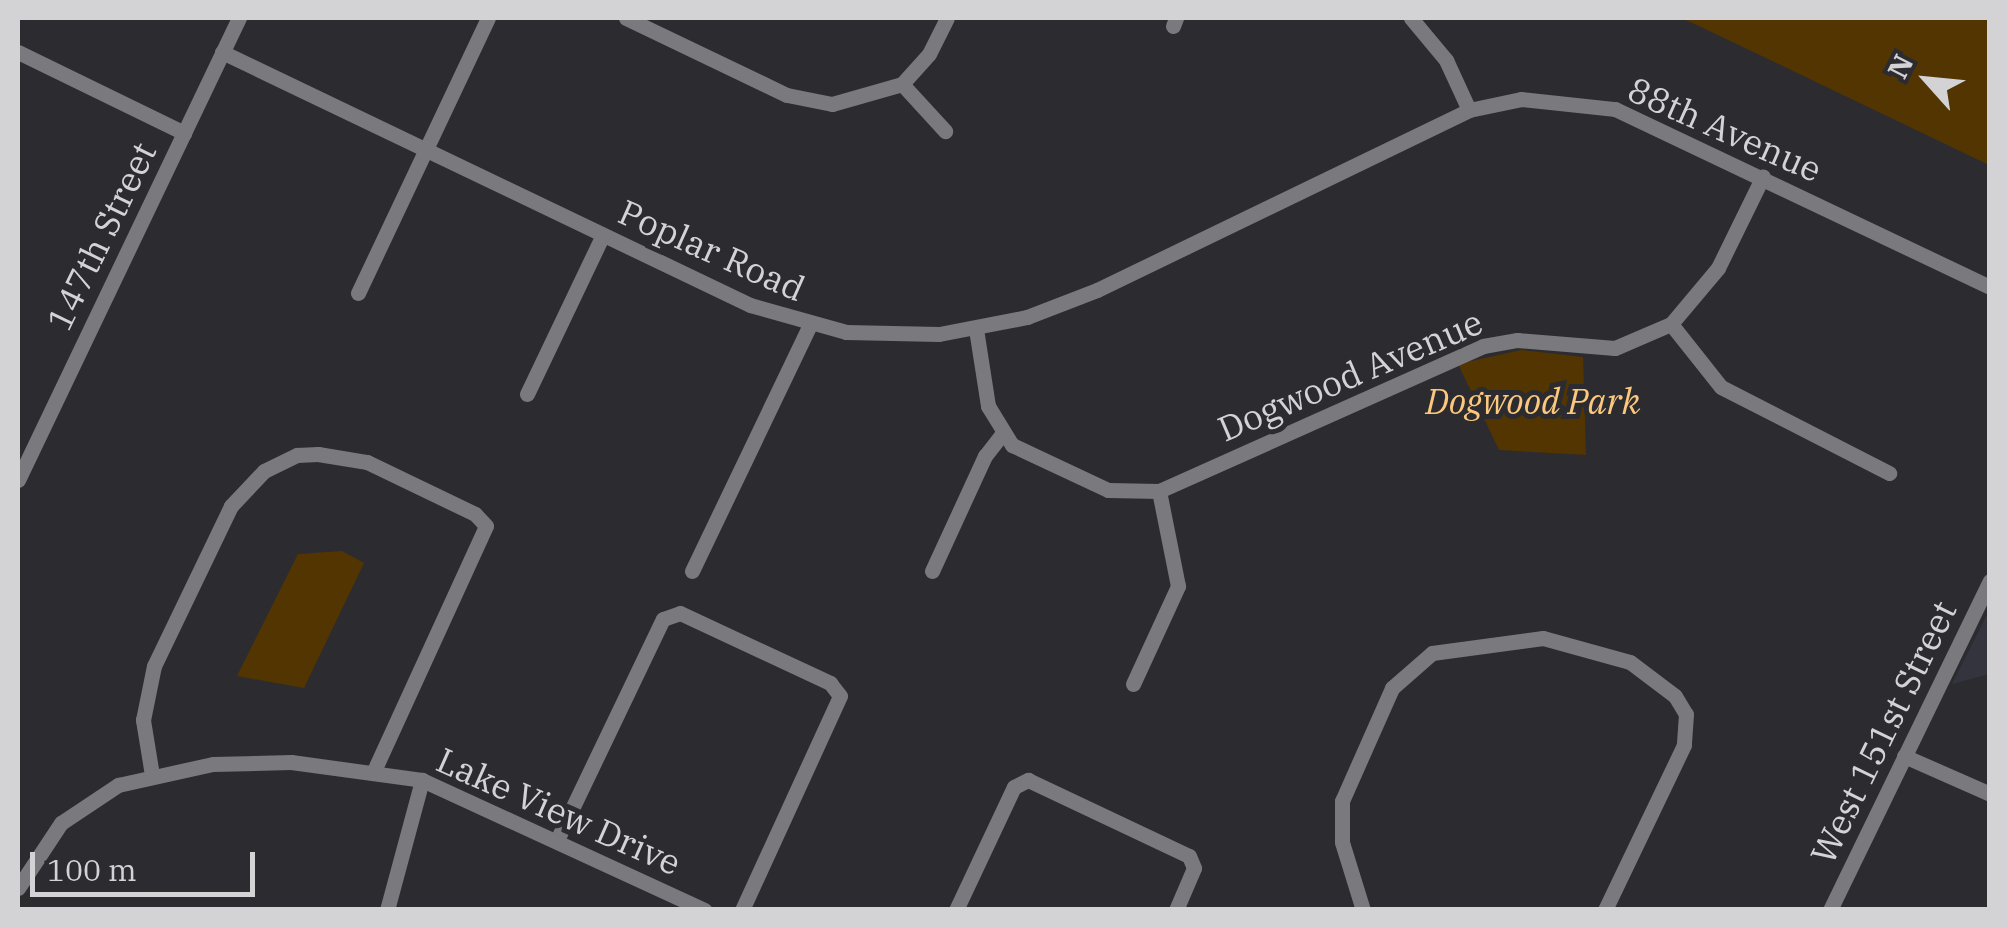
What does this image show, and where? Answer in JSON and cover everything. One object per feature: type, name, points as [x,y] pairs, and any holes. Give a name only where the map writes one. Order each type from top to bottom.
[{"type":"street","name":"147th Street","points":[[18,480],[239,18]]},
{"type":"street","points":[[358,293],[488,18]]},
{"type":"street","points":[[626,18],[808,101],[846,103],[902,84],[929,54],[947,18]]},
{"type":"street","points":[[1411,18],[1446,60],[1470,110]]},
{"type":"street","points":[[18,52],[184,133]]},
{"type":"street","name":"Poplar Road","points":[[222,52],[750,305],[810,325],[887,336],[976,330],[1097,290],[1470,110]]},
{"type":"street","points":[[902,84],[945,131]]},
{"type":"street","name":"88th Avenue","points":[[1470,110],[1521,99],[1615,109],[1990,287]]},
{"type":"street","name":"Dogwood Avenue","points":[[1002,434],[1034,459],[1108,490],[1159,491],[1483,346],[1517,340],[1615,348],[1670,324],[1718,268],[1762,176]]},
{"type":"street","points":[[527,394],[603,235]]},
{"type":"street","points":[[1670,324],[1721,387],[1889,473]]},
{"type":"street","points":[[692,571],[810,325]]},
{"type":"street","points":[[932,571],[1002,434],[988,406],[976,330]]},
{"type":"street","points":[[152,775],[144,720],[154,666],[230,506],[264,471],[297,455],[342,455],[475,514],[486,526],[375,769]]},
{"type":"street","points":[[1133,684],[1178,586],[1159,491]]},
{"type":"street","name":"West 151st Street","points":[[1830,910],[1990,581]]},
{"type":"street","points":[[557,840],[663,620],[680,612],[830,683],[840,703],[742,910]]},
{"type":"street","points":[[1363,910],[1342,842],[1342,801],[1383,702],[1432,652],[1543,638],[1617,656],[1675,696],[1686,714],[1684,744],[1605,910]]},
{"type":"street","points":[[1904,756],[1990,794]]},
{"type":"street","name":"Lake View Drive","points":[[18,888],[45,841],[75,810],[118,785],[152,775],[255,762],[375,769],[422,780],[706,910]]},
{"type":"street","points":[[387,910],[422,780]]},
{"type":"street","points":[[956,910],[1014,788],[1028,780],[1183,852],[1192,862],[1176,910]]},
{"type":"shaded area","points":[[1989,611],[1989,674],[1952,684]]},
{"type":"green space","points":[[1681,18],[1989,18],[1989,165],[1699,26]]},
{"type":"green space","name":"Dogwood Park","points":[[1521,350],[1583,357],[1586,455],[1499,450],[1458,364]]},
{"type":"green space","points":[[342,551],[364,563],[304,688],[237,676],[298,554]]}]
